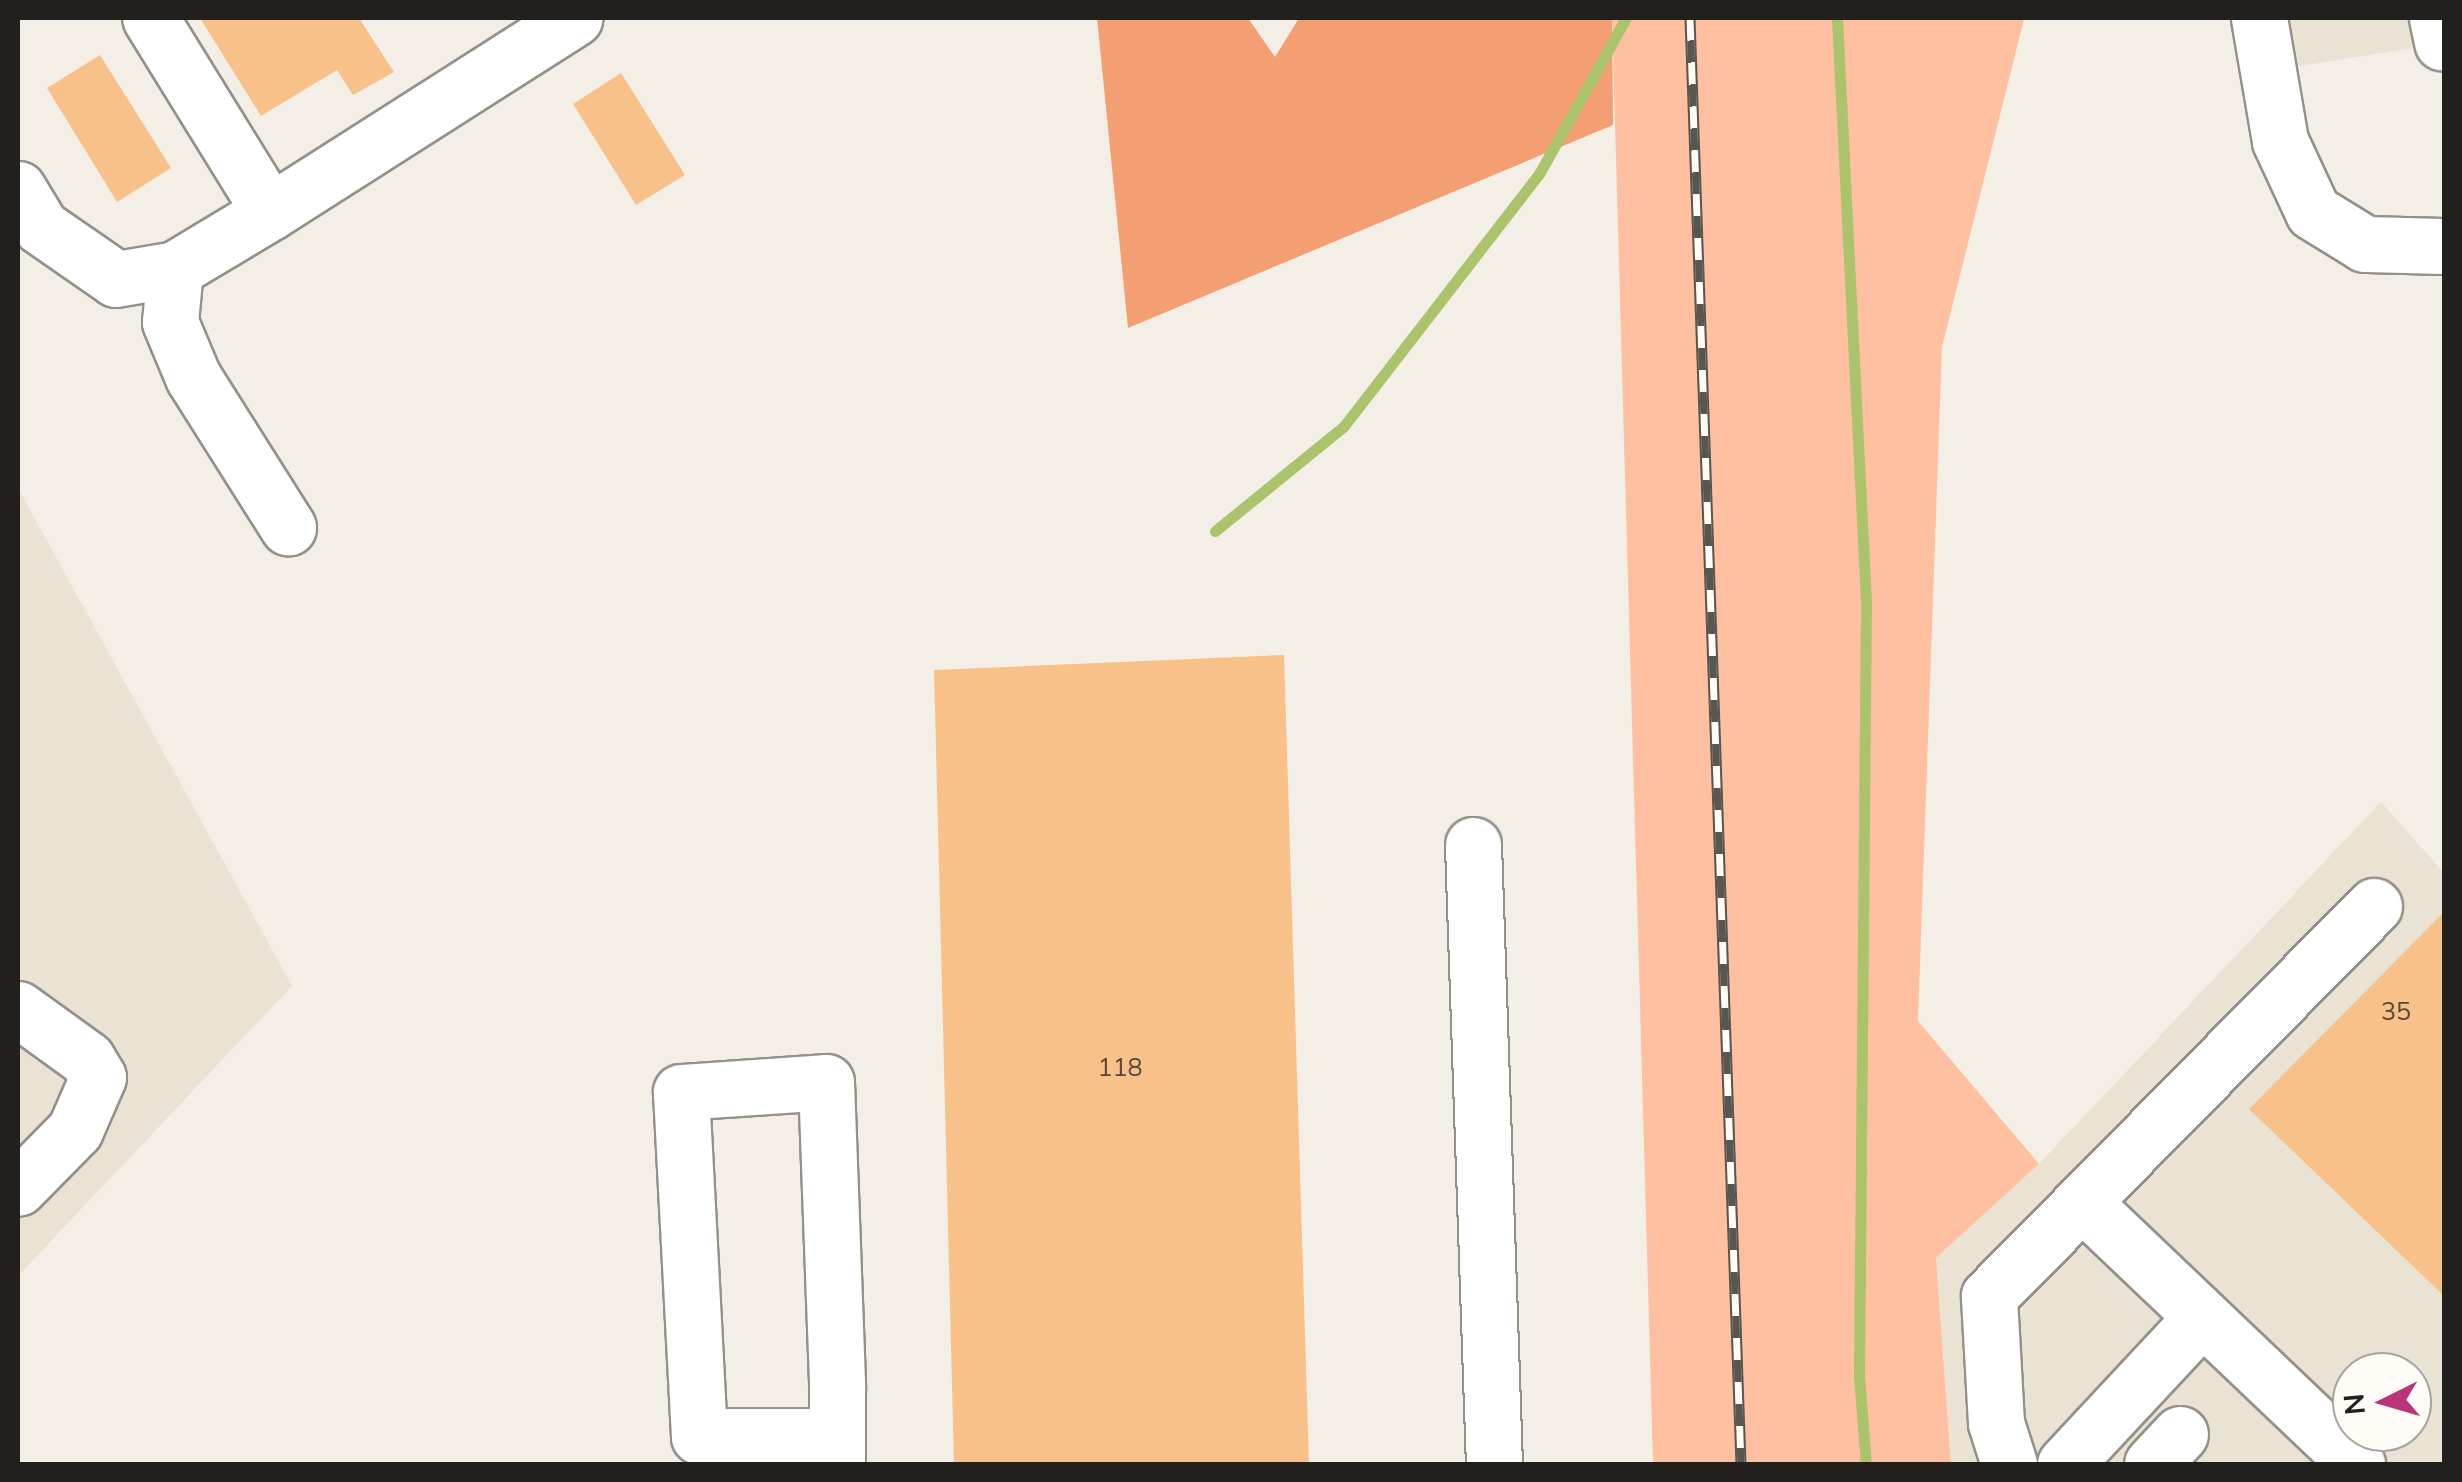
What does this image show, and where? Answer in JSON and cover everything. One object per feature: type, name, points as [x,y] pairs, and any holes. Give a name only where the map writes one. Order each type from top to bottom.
[{"type":"lane","points":[[150,18],[270,212]]},
{"type":"lane","points":[[18,189],[41,228],[116,280],[176,269],[574,18]]},
{"type":"lane","points":[[2259,18],[2280,141],[2313,212],[2364,244],[2444,246]]},
{"type":"lane","points":[[176,269],[170,322],[194,377],[288,527]]},
{"type":"lane","points":[[1473,845],[1494,1464]]},
{"type":"lane","points":[[2009,1464],[1996,1422],[1989,1296],[2374,906]]},
{"type":"lane","points":[[18,1009],[87,1059],[98,1077],[75,1130],[18,1188]]},
{"type":"lane","points":[[826,1082],[837,1450],[699,1436],[681,1092],[826,1082]]},
{"type":"lane","points":[[2084,1204],[2357,1464]]},
{"type":"lane","points":[[2065,1464],[2202,1317]]},
{"type":"shaded area","points":[[1097,18],[1248,18],[1275,57],[1299,18],[1612,18],[1613,125],[1128,328]]},
{"type":"shaded area","points":[[1612,18],[2024,19],[1942,347],[1918,1021],[2039,1164],[1936,1258],[1951,1464],[1653,1464]]},
{"type":"shaded area","points":[[2240,18],[2444,18],[2444,43],[2250,74]]},
{"type":"shaded area","points":[[18,488],[292,986],[18,1276]]},
{"type":"shaded area","points":[[2381,802],[2444,873],[2444,1464],[1951,1464],[1936,1258],[2039,1164]]},
{"type":"building","points":[[200,18],[359,18],[394,72],[353,95],[337,70],[261,116]]},
{"type":"building","points":[[100,55],[171,168],[117,202],[47,88]]},
{"type":"building","points":[[621,73],[685,175],[636,205],[573,104]]},
{"type":"building","points":[[1284,655],[1309,1464],[954,1464],[934,670]]},
{"type":"building","points":[[2444,912],[2444,1296],[2249,1109]]},
{"type":"waterway","points":[[1215,531],[1344,426],[1539,174],[1626,18]]},
{"type":"waterway","points":[[1837,18],[1866,602],[1859,1376],[1866,1464]]},
{"type":"railway","points":[[1690,18],[1741,1464]]}]
